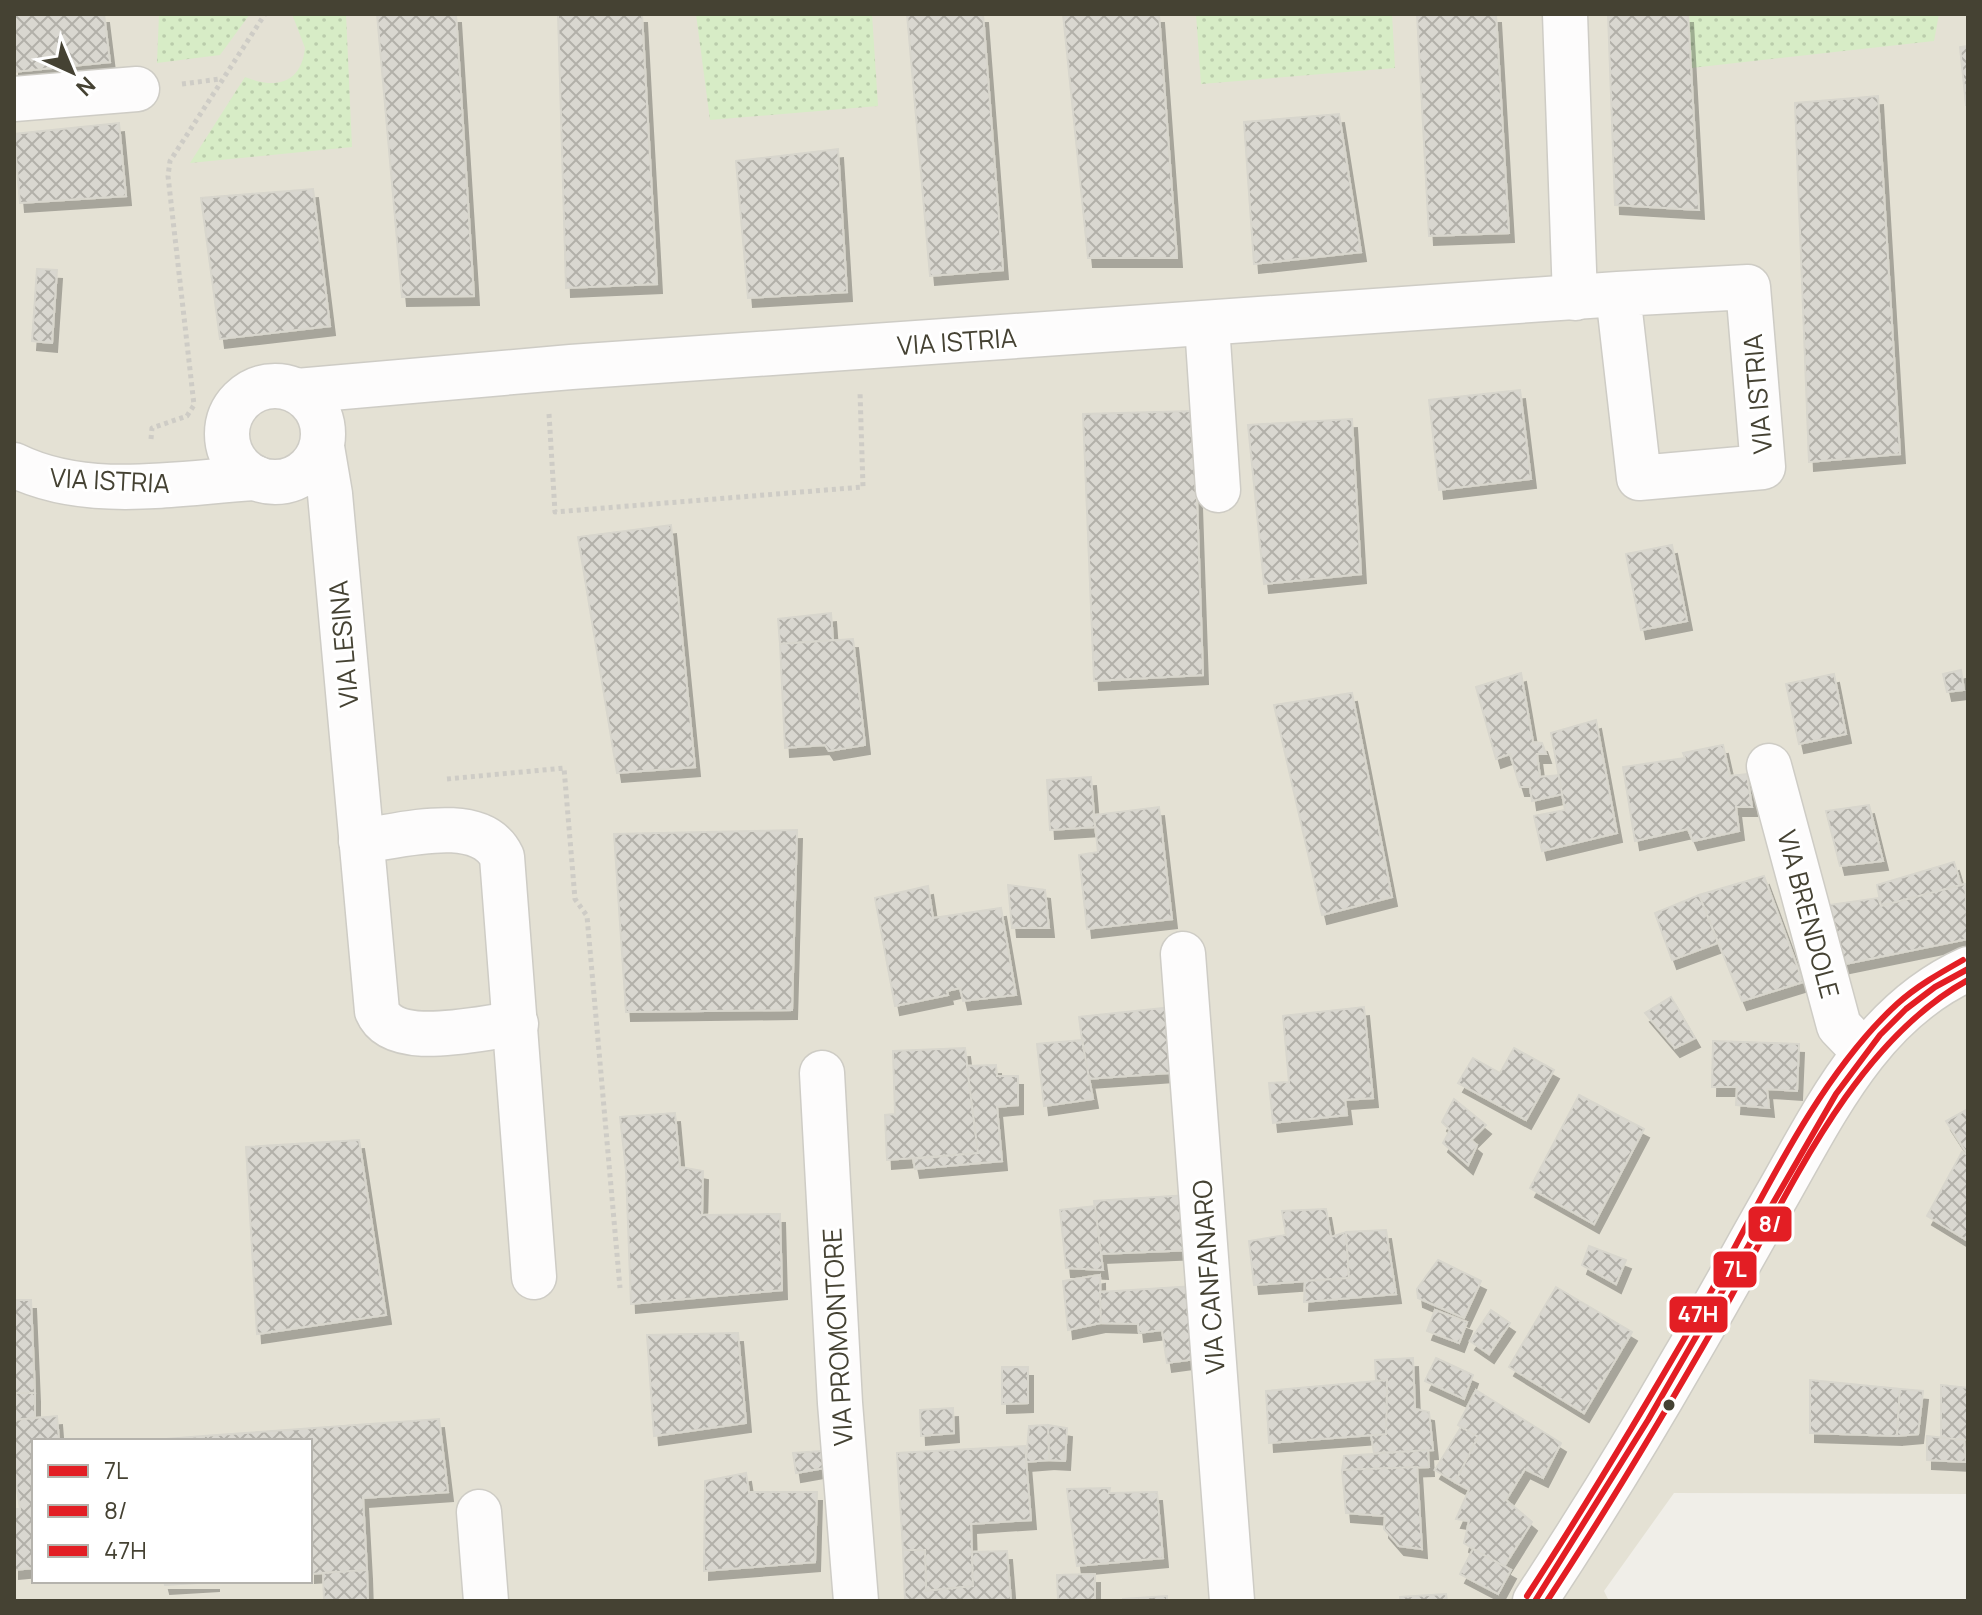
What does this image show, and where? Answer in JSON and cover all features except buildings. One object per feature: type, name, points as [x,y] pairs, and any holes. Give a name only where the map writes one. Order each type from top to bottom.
[{"type":"street","points":[[1565,14],[1575,298]]},
{"type":"street","points":[[14,99],[137,89]]},
{"type":"street","name":"VIA ISTRIA","points":[[322,447],[303,474],[272,483],[256,478],[243,470],[228,444],[232,413],[253,392],[282,386],[297,391],[571,367],[1618,294],[1748,287],[1763,467],[1639,478],[1618,294]]},
{"type":"street","points":[[1207,325],[1218,490]]},
{"type":"street","points":[[297,391],[309,400],[319,414],[324,430],[322,447]]},
{"type":"street","name":"VIA LESINA","points":[[322,447],[330,494],[380,1018],[396,1032],[408,1034],[516,1024]]},
{"type":"street","name":"VIA ISTRIA","points":[[24,483],[145,488],[256,478]]},
{"type":"street","name":"VIA BRENDOLE","points":[[1769,766],[1839,1026],[1864,1052]]},
{"type":"street","points":[[361,841],[463,830],[478,833],[495,845],[504,866],[534,1277]]},
{"type":"street","name":"VIA CANFANARO","points":[[1183,954],[1232,1601]]},
{"type":"street","points":[[1535,1601],[1683,1361],[1833,1097],[1864,1052],[1926,990],[1968,969]]},
{"type":"street","name":"VIA PROMONTORE","points":[[822,1073],[840,1403],[856,1601]]},
{"type":"street","points":[[479,1512],[486,1601]]},
{"type":"path","points":[[145,488],[152,428],[187,416],[194,405],[168,176],[170,161],[179,142],[265,14]]},
{"type":"path","points":[[534,415],[549,413],[555,512],[863,487],[860,392],[876,391]]},
{"type":"path","points":[[436,780],[564,768],[575,899],[587,916],[620,1288]]},
{"type":"shaded area","points":[[14,14],[1968,14],[1968,1494],[1674,1493],[1604,1591],[1609,1601],[14,1601]]},
{"type":"green space","points":[[159,14],[250,14],[220,55],[157,63]]},
{"type":"green space","points":[[292,14],[346,14],[352,147],[190,163],[245,77],[276,83],[292,77],[298,70],[305,48]]},
{"type":"green space","points":[[696,14],[872,14],[878,106],[710,120]]},
{"type":"green space","points":[[1196,14],[1392,14],[1395,68],[1201,84]]},
{"type":"green space","points":[[1689,14],[1939,14],[1934,41],[1691,68]]},
{"type":"transit line","name":"47H","points":[[1527,1596],[1657,1386],[1787,1151],[1838,1071],[1897,1004],[1963,960]]},
{"type":"transit line","name":"7L","points":[[1535,1601],[1648,1420],[1836,1094],[1880,1035],[1906,1009],[1935,987],[1968,969]]},
{"type":"transit line","name":"8/","points":[[1547,1601],[1676,1392],[1822,1132],[1887,1045],[1925,1009],[1968,980]]}]
